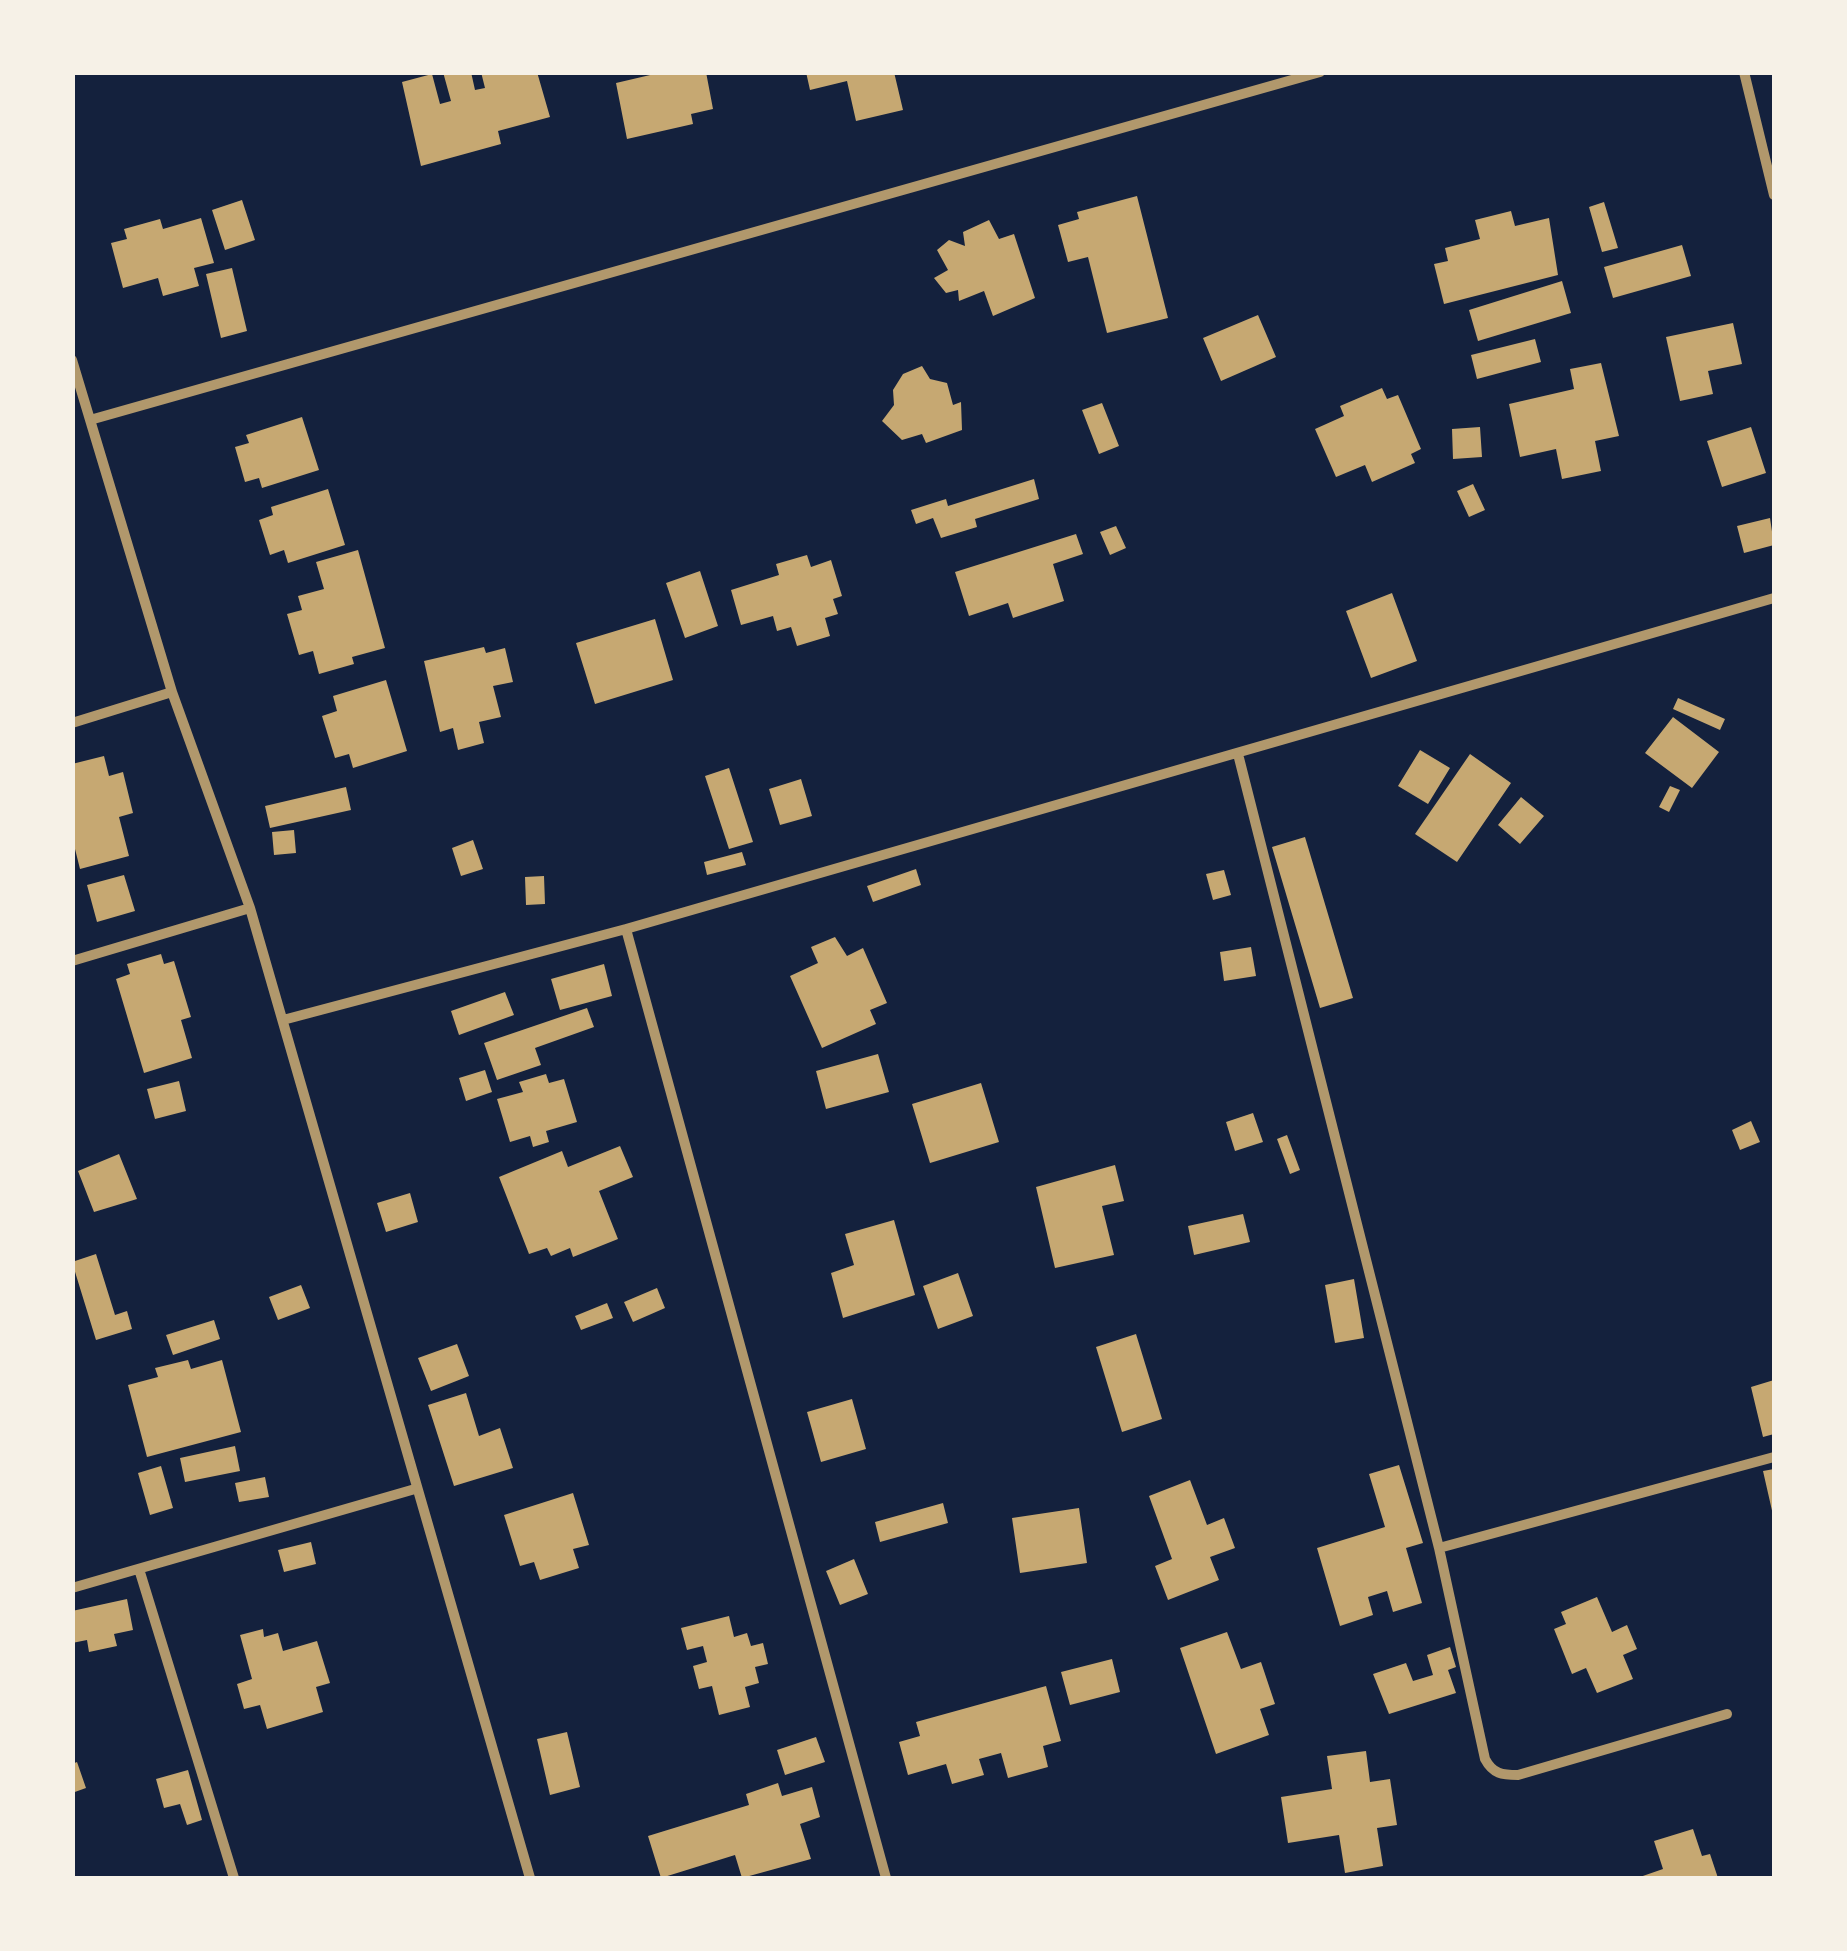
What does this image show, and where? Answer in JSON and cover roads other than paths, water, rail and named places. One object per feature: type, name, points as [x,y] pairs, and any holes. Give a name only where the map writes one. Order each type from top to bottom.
[{"type":"street","points":[[90,420],[1320,72]]},
{"type":"street","points":[[1744,72],[1774,194]]},
{"type":"street","points":[[72,360],[172,692],[250,908],[530,1878]]},
{"type":"street","points":[[283,1020],[626,929],[1774,598]]},
{"type":"street","points":[[72,723],[172,692]]},
{"type":"street","points":[[1238,754],[1439,1548],[1485,1759],[1501,1775],[1518,1775],[1727,1714]]},
{"type":"street","points":[[72,961],[250,908]]},
{"type":"street","points":[[626,929],[886,1878]]},
{"type":"street","points":[[1439,1548],[1774,1457]]},
{"type":"street","points":[[72,1588],[415,1489]]},
{"type":"street","points":[[139,1569],[234,1878]]}]
